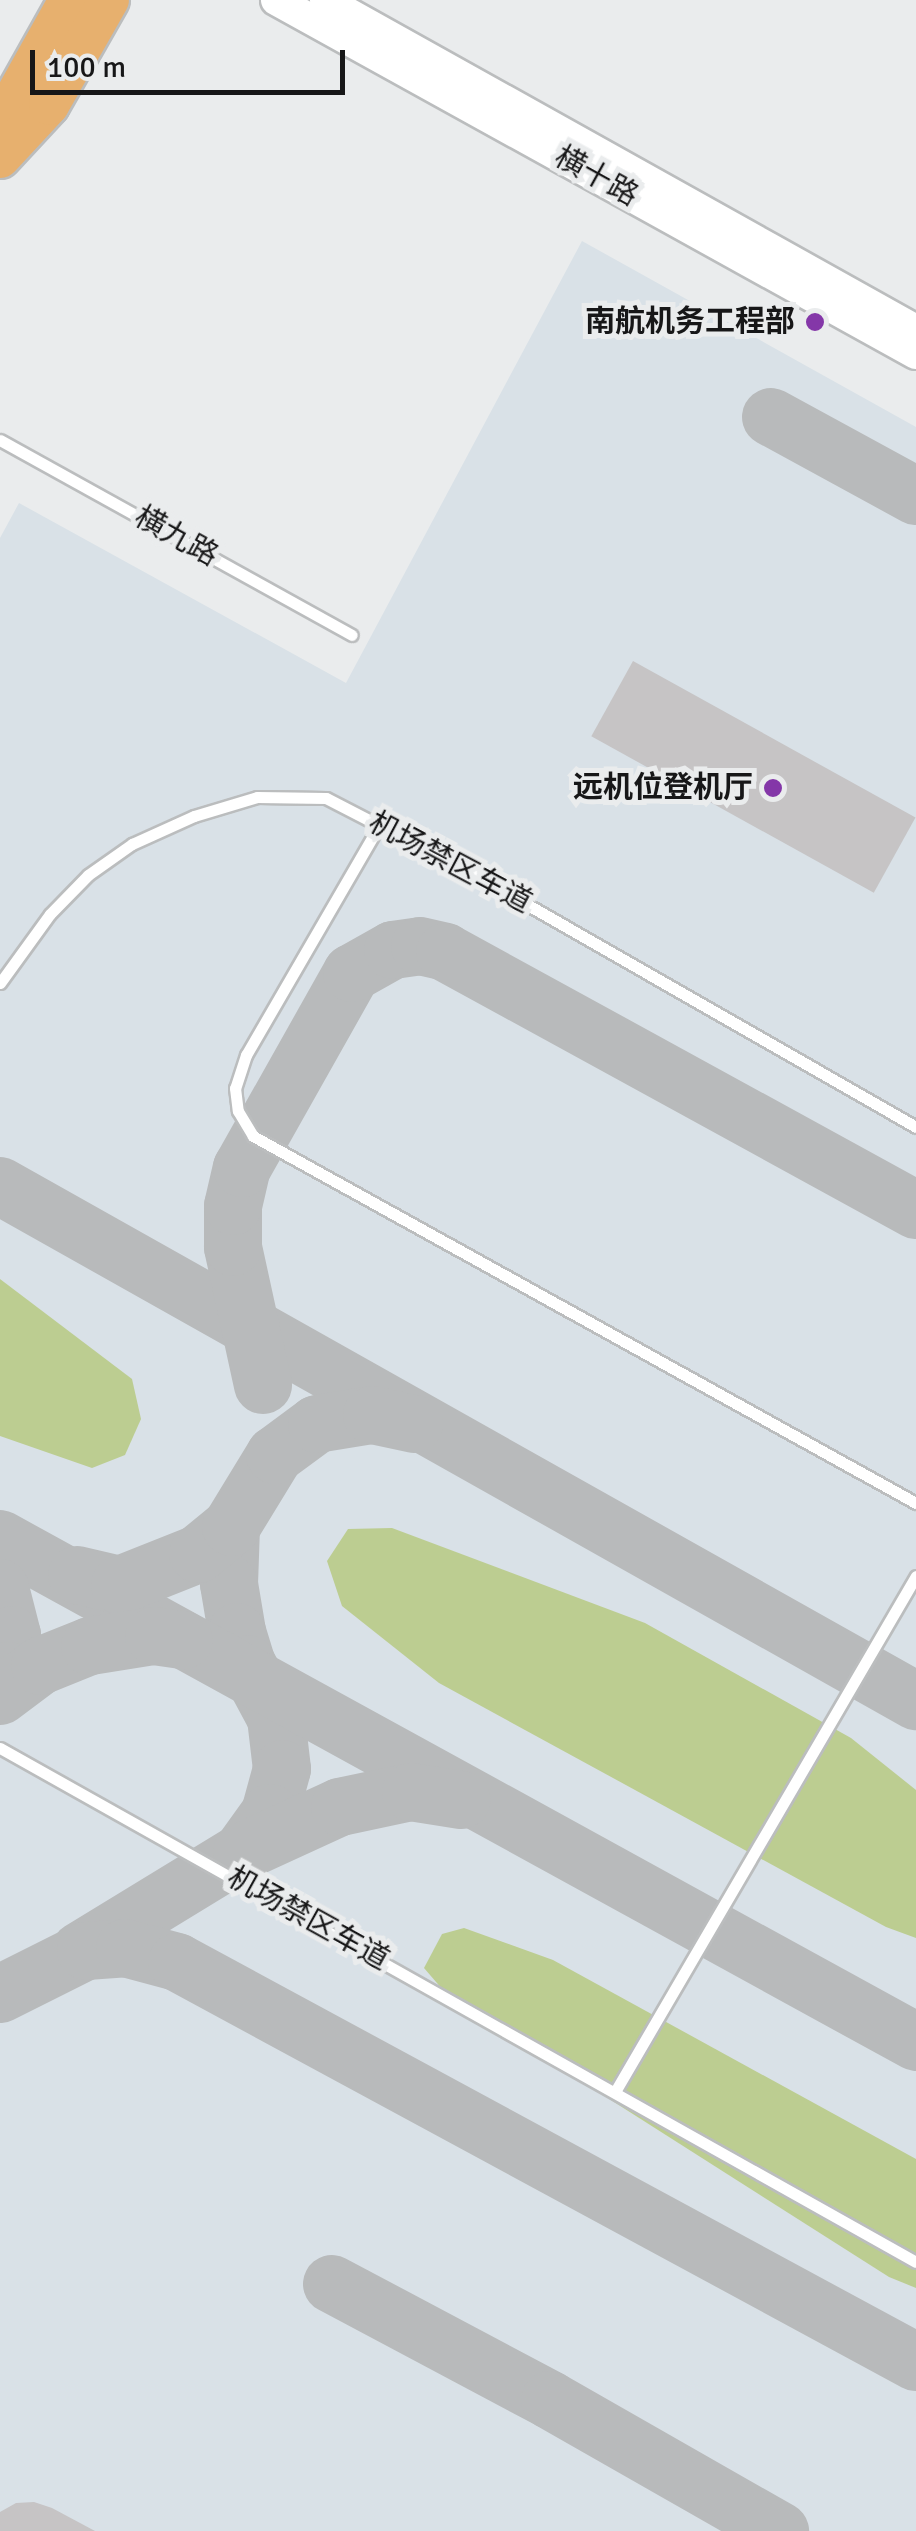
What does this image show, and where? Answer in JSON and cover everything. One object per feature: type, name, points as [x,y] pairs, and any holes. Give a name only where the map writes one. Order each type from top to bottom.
[{"type":"highway","points":[[0,123],[69,0]]},
{"type":"highway","points":[[0,158],[49,105],[109,0]]},
{"type":"street","name":"横十路","points":[[276,0],[317,6],[916,330]]},
{"type":"street","name":"横十路","points":[[317,6],[916,354]]},
{"type":"lane","name":"横九路","points":[[0,440],[352,635]]},
{"type":"lane","name":"机场禁区车道","points":[[0,983],[50,914],[88,875],[132,844],[194,816],[258,797],[326,798],[380,824],[916,1127]]},
{"type":"lane","points":[[380,824],[246,1055],[235,1088],[238,1111],[253,1136],[916,1503]]},
{"type":"lane","points":[[616,2090],[916,1576]]},
{"type":"lane","name":"机场禁区车道","points":[[0,1748],[616,2090],[916,2262]]},
{"type":"shaded area","points":[[582,241],[916,427],[916,2531],[0,2531],[0,538],[19,503],[346,683]]},
{"type":"green space","points":[[0,1279],[132,1379],[141,1419],[125,1455],[92,1468],[0,1436]]},
{"type":"green space","points":[[392,1528],[645,1623],[851,1738],[916,1790],[916,1938],[886,1927],[439,1683],[342,1606],[327,1561],[348,1529]]},
{"type":"green space","points":[[464,1928],[553,1960],[916,2159],[916,2288],[889,2277],[449,1997],[424,1968],[442,1934]]},
{"type":"building","name":"远机位登机厅","points":[[633,661],[916,818],[874,893],[591,736]]},
{"type":"building","points":[[34,2502],[95,2531],[0,2531],[0,2512],[16,2503]]},
{"type":"taxiway","points":[[771,417],[916,496]]},
{"type":"taxiway","points":[[263,1385],[233,1247],[233,1206],[242,1168],[352,973],[393,950],[420,946],[445,952],[916,1210]]},
{"type":"taxiway","points":[[0,1186],[916,1701]]},
{"type":"taxiway","points":[[77,1575],[120,1585],[198,1554],[231,1527],[275,1455],[317,1424],[372,1415],[414,1424]]},
{"type":"taxiway","points":[[231,1527],[229,1584],[237,1632],[247,1664],[276,1718],[282,1769],[270,1813],[242,1852]]},
{"type":"taxiway","points":[[0,1539],[916,2042]]},
{"type":"taxiway","points":[[0,1588],[12,1635],[8,1671],[0,1690]]},
{"type":"taxiway","points":[[0,1696],[40,1666],[90,1646],[154,1636],[184,1640]]},
{"type":"taxiway","points":[[80,1951],[242,1852],[340,1807],[411,1792],[461,1800]]},
{"type":"taxiway","points":[[0,1994],[86,1951],[125,1948],[177,1962],[916,2362]]},
{"type":"taxiway","points":[[332,2284],[550,2400],[780,2531]]},
{"type":"place","name":"南航机务工程部","points":[[815,322]]},
{"type":"place","name":"远机位登机厅","points":[[773,788]]}]
